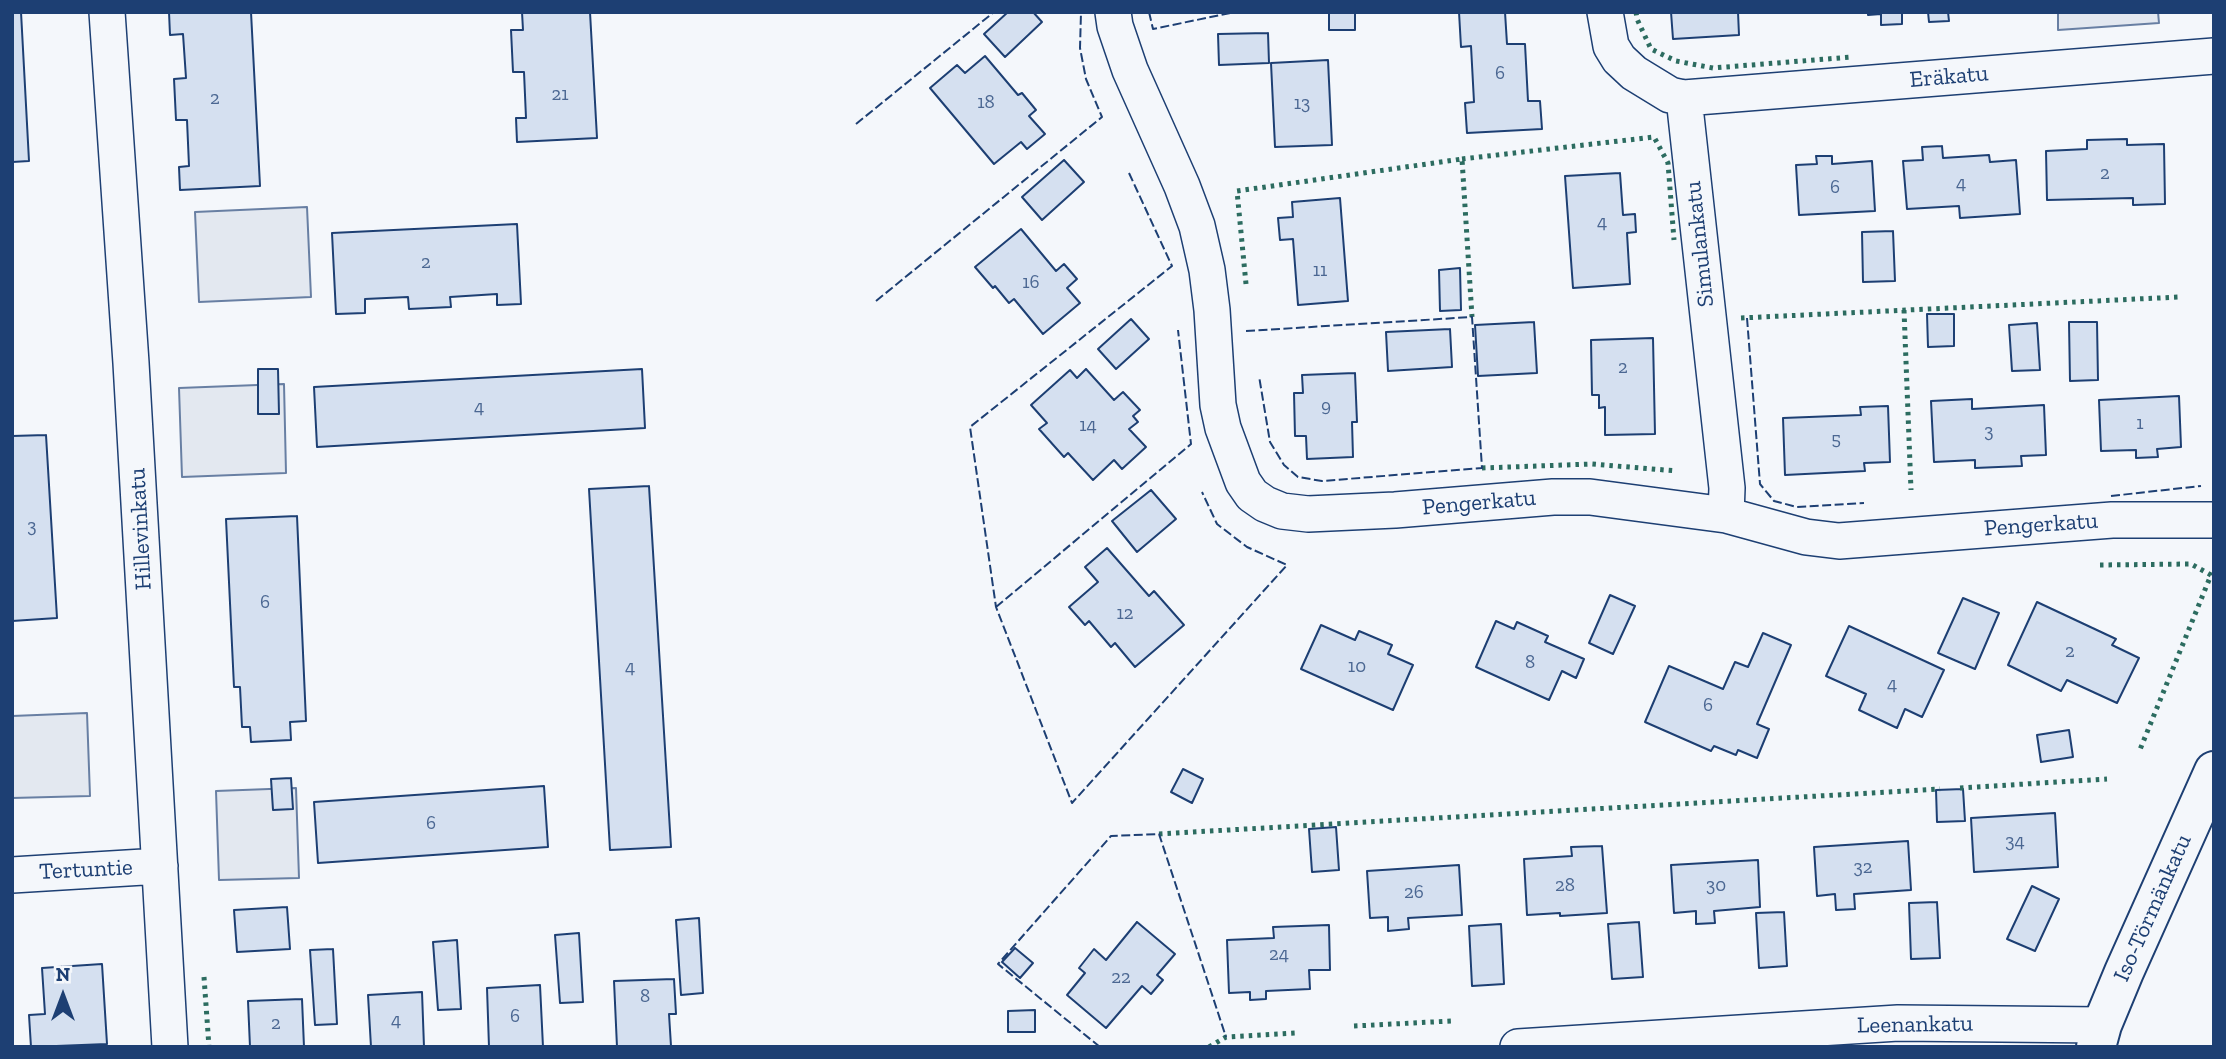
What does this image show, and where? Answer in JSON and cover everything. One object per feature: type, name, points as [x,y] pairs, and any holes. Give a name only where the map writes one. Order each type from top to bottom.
[{"type":"street","name":"Hillevinkatu","points":[[107,12],[131,363],[170,1047]]},
{"type":"street","name":"Pengerkatu","points":[[1113,12],[1130,70],[1197,226],[1207,270],[1218,405],[1223,428],[1236,466],[1252,495],[1265,504],[1282,511],[1308,514],[1553,497],[1590,497],[1726,515],[1806,537],[1839,541],[2112,520],[2214,520]]},
{"type":"street","points":[[1605,12],[1611,46],[1619,59],[1634,73],[1670,95],[1684,98]]},
{"type":"street","name":"Eräkatu","points":[[1684,98],[2214,56]]},
{"type":"street","name":"Simulankatu","points":[[1684,98],[1727,488],[1726,515]]},
{"type":"street","name":"Iso-Törmänkatu","points":[[2099,1036],[2214,771]]},
{"type":"street","name":"Tertuntie","points":[[12,875],[160,866]]},
{"type":"street","name":"Leenankatu","points":[[1518,1047],[1898,1023],[2099,1036]]},
{"type":"shaded area","points":[[2058,12],[2158,12],[2159,23],[2058,30]]},
{"type":"shaded area","points":[[307,207],[311,297],[199,302],[195,212]]},
{"type":"shaded area","points":[[284,384],[286,473],[182,477],[179,388]]},
{"type":"shaded area","points":[[87,713],[90,796],[12,798],[12,716]]},
{"type":"shaded area","points":[[296,788],[299,878],[219,880],[216,791]]},
{"type":"building","points":[[12,12],[21,12],[29,161],[12,162]]},
{"type":"building","points":[[169,12],[251,12],[260,186],[180,190],[179,167],[189,166],[187,120],[176,120],[174,79],[186,78],[183,34],[170,35]]},
{"type":"building","points":[[522,12],[590,12],[597,138],[517,142],[516,118],[526,118],[524,72],[513,72],[511,30],[523,30]]},
{"type":"building","points":[[1008,12],[1033,12],[1042,22],[1005,57],[984,34]]},
{"type":"building","points":[[1329,12],[1355,12],[1355,30],[1329,30]]},
{"type":"building","points":[[1459,12],[1505,12],[1507,44],[1525,44],[1528,101],[1540,101],[1542,129],[1467,133],[1465,103],[1474,102],[1471,46],[1461,47]]},
{"type":"building","points":[[1671,12],[1738,12],[1739,35],[1673,39]]},
{"type":"building","points":[[1868,12],[1902,12],[1902,24],[1881,25],[1881,14],[1868,15]]},
{"type":"building","points":[[1928,12],[1948,12],[1949,21],[1929,22]]},
{"type":"building","points":[[1268,33],[1269,63],[1219,65],[1218,34]]},
{"type":"building","points":[[985,56],[1018,95],[1022,93],[1036,110],[1029,116],[1045,134],[1027,149],[1021,142],[994,164],[930,88],[957,65],[965,73]]},
{"type":"building","points":[[1328,60],[1332,145],[1275,147],[1271,63]]},
{"type":"building","points":[[2127,139],[2127,145],[2164,144],[2165,204],[2133,205],[2133,198],[2047,200],[2046,151],[2087,149],[2087,140]]},
{"type":"building","points":[[1942,146],[1943,158],[1989,155],[1990,162],[2016,160],[2020,214],[1960,218],[1959,206],[1907,209],[1903,161],[1923,160],[1922,147]]},
{"type":"building","points":[[1816,156],[1832,156],[1832,164],[1872,161],[1875,211],[1799,215],[1796,165],[1817,164]]},
{"type":"building","points":[[1064,160],[1084,182],[1042,220],[1022,197]]},
{"type":"building","points":[[1620,173],[1623,215],[1635,214],[1636,232],[1627,233],[1630,284],[1573,288],[1565,176]]},
{"type":"building","points":[[1340,198],[1348,301],[1298,305],[1293,239],[1280,240],[1278,218],[1293,217],[1292,202]]},
{"type":"building","points":[[517,224],[521,304],[497,305],[497,294],[450,297],[451,307],[409,309],[408,297],[365,299],[365,313],[336,314],[332,233]]},
{"type":"building","points":[[1021,229],[1056,271],[1064,264],[1077,279],[1067,288],[1080,303],[1043,334],[1014,299],[1009,303],[975,267]]},
{"type":"building","points":[[1893,231],[1895,281],[1863,282],[1862,232]]},
{"type":"building","points":[[1460,268],[1461,310],[1440,311],[1439,270]]},
{"type":"building","points":[[1927,314],[1954,314],[1954,346],[1928,347]]},
{"type":"building","points":[[1131,319],[1149,339],[1116,369],[1098,349]]},
{"type":"building","points":[[1534,322],[1537,373],[1478,376],[1475,325]]},
{"type":"building","points":[[2069,322],[2097,322],[2098,380],[2070,381]]},
{"type":"building","points":[[2037,323],[2040,370],[2012,371],[2009,325]]},
{"type":"building","points":[[1450,329],[1452,367],[1388,371],[1386,332]]},
{"type":"building","points":[[1653,338],[1655,434],[1605,435],[1605,407],[1599,408],[1599,395],[1592,395],[1591,340]]},
{"type":"building","points":[[258,369],[278,369],[279,414],[258,414]]},
{"type":"building","points":[[642,369],[645,428],[317,447],[314,387]]},
{"type":"building","points":[[1086,369],[1114,400],[1123,392],[1140,410],[1133,416],[1138,422],[1129,429],[1146,447],[1122,469],[1114,460],[1093,480],[1068,453],[1064,457],[1039,429],[1047,423],[1031,405],[1070,370],[1077,378]]},
{"type":"building","points":[[1355,373],[1357,422],[1352,422],[1353,457],[1307,459],[1306,436],[1295,436],[1294,393],[1303,393],[1302,375]]},
{"type":"building","points":[[2179,396],[2181,447],[2157,449],[2158,457],[2136,458],[2136,450],[2101,451],[2099,400]]},
{"type":"building","points":[[1972,399],[1972,409],[2044,405],[2046,455],[2021,456],[2022,466],[1975,468],[1975,460],[1934,462],[1931,401]]},
{"type":"building","points":[[1888,406],[1890,462],[1864,463],[1865,471],[1785,475],[1783,418],[1861,415],[1860,407]]},
{"type":"building","points":[[46,435],[57,618],[12,621],[12,436]]},
{"type":"building","points":[[649,486],[671,847],[610,850],[589,489]]},
{"type":"building","points":[[1151,490],[1176,519],[1137,552],[1112,521]]},
{"type":"building","points":[[297,516],[306,721],[290,722],[291,740],[251,742],[250,727],[242,727],[240,687],[234,687],[226,519]]},
{"type":"building","points":[[1107,548],[1149,596],[1154,591],[1184,625],[1135,667],[1115,643],[1111,647],[1089,621],[1085,625],[1069,607],[1098,582],[1085,567]]},
{"type":"building","points":[[1610,595],[1635,606],[1613,654],[1589,643]]},
{"type":"building","points":[[1963,598],[1999,613],[1975,669],[1938,653]]},
{"type":"building","points":[[2037,602],[2116,639],[2112,645],[2139,658],[2117,703],[2067,680],[2061,691],[2008,665]]},
{"type":"building","points":[[1496,621],[1514,629],[1517,622],[1548,636],[1545,642],[1584,659],[1576,678],[1562,671],[1549,700],[1476,667]]},
{"type":"building","points":[[1321,625],[1355,640],[1359,631],[1392,645],[1388,654],[1413,665],[1393,710],[1301,669]]},
{"type":"building","points":[[1849,626],[1944,670],[1922,717],[1905,709],[1897,728],[1859,710],[1866,694],[1826,676]]},
{"type":"building","points":[[1763,633],[1791,645],[1757,724],[1769,729],[1757,758],[1738,750],[1736,755],[1714,746],[1711,751],[1645,722],[1669,666],[1723,689],[1735,662],[1748,667]]},
{"type":"building","points":[[2069,730],[2073,757],[2041,762],[2037,735]]},
{"type":"building","points":[[1183,769],[1203,779],[1192,803],[1171,792]]},
{"type":"building","points":[[291,778],[293,809],[273,810],[271,779]]},
{"type":"building","points":[[544,786],[548,847],[318,863],[314,802]]},
{"type":"building","points":[[1963,789],[1965,821],[1937,822],[1936,790]]},
{"type":"building","points":[[2055,813],[2058,867],[1974,872],[1971,818]]},
{"type":"building","points":[[1336,827],[1339,870],[1312,872],[1309,829]]},
{"type":"building","points":[[1908,841],[1911,890],[1854,894],[1855,909],[1836,910],[1835,894],[1817,896],[1814,847]]},
{"type":"building","points":[[1602,846],[1607,913],[1527,915],[1524,859],[1572,856],[1571,847]]},
{"type":"building","points":[[1758,860],[1760,907],[1714,911],[1715,923],[1696,924],[1696,911],[1674,913],[1671,865]]},
{"type":"building","points":[[1459,865],[1462,915],[1408,918],[1409,929],[1388,931],[1388,917],[1370,918],[1367,871]]},
{"type":"building","points":[[2032,886],[2059,899],[2035,951],[2007,939]]},
{"type":"building","points":[[1937,902],[1940,958],[1911,959],[1909,903]]},
{"type":"building","points":[[287,907],[290,949],[237,952],[234,910]]},
{"type":"building","points":[[1784,912],[1787,966],[1759,968],[1756,913]]},
{"type":"building","points":[[699,918],[703,993],[681,995],[676,920]]},
{"type":"building","points":[[1137,922],[1175,954],[1157,975],[1163,980],[1151,994],[1142,986],[1106,1028],[1067,995],[1085,973],[1079,968],[1094,949],[1106,960]]},
{"type":"building","points":[[1639,922],[1643,977],[1612,979],[1608,924]]},
{"type":"building","points":[[1501,924],[1504,984],[1472,986],[1469,926]]},
{"type":"building","points":[[1329,925],[1330,970],[1309,970],[1310,989],[1266,991],[1266,999],[1250,1000],[1250,992],[1229,993],[1227,940],[1274,938],[1273,927]]},
{"type":"building","points":[[579,933],[583,1002],[560,1003],[555,935]]},
{"type":"building","points":[[457,940],[461,1009],[438,1010],[433,942]]},
{"type":"building","points":[[1015,948],[1033,963],[1020,978],[1002,962]]},
{"type":"building","points":[[333,949],[337,1024],[315,1025],[310,950]]},
{"type":"building","points":[[102,964],[107,1044],[31,1047],[29,1015],[45,1014],[42,968]]},
{"type":"building","points":[[674,979],[676,1014],[669,1014],[671,1046],[617,1047],[614,981]]},
{"type":"building","points":[[540,985],[543,1047],[489,1047],[487,988]]},
{"type":"building","points":[[422,992],[424,1047],[371,1047],[368,995]]},
{"type":"building","points":[[302,999],[304,1047],[250,1047],[248,1001]]},
{"type":"building","points":[[1035,1010],[1035,1032],[1008,1032],[1008,1011]]},
{"type":"hedge","points":[[1636,12],[1651,49],[1676,61],[1713,68],[1852,57]]},
{"type":"hedge","points":[[1462,159],[1654,137],[1668,163],[1674,240]]},
{"type":"hedge","points":[[1246,284],[1237,191],[1462,159],[1472,317]]},
{"type":"hedge","points":[[1741,318],[2179,297]]},
{"type":"hedge","points":[[1904,310],[1911,490]]},
{"type":"hedge","points":[[1482,468],[1592,464],[1677,471]]},
{"type":"hedge","points":[[2100,565],[2191,564],[2211,575],[2139,752]]},
{"type":"hedge","points":[[1960,788],[2107,779]]},
{"type":"hedge","points":[[1159,834],[1940,789]]},
{"type":"hedge","points":[[204,977],[209,1047]]},
{"type":"hedge","points":[[1354,1026],[1451,1021]]},
{"type":"hedge","points":[[1209,1047],[1226,1037],[1295,1033]]},
{"type":"fence","points":[[856,124],[994,12]]},
{"type":"fence","points":[[876,301],[1102,117],[1086,79],[1080,48],[1081,12]]},
{"type":"fence","points":[[1149,12],[1153,29],[1235,12]]},
{"type":"fence","points":[[1129,173],[1172,266],[970,427],[996,607],[1072,803],[1287,565],[1247,547],[1217,524],[1202,492]]},
{"type":"fence","points":[[1246,331],[1472,317],[1482,468],[1322,481],[1298,477],[1284,465],[1270,442],[1259,376]]},
{"type":"fence","points":[[1747,318],[1760,484],[1774,501],[1797,507],[1864,503]]},
{"type":"fence","points":[[996,607],[1191,444],[1178,330]]},
{"type":"fence","points":[[2111,496],[2201,486]]},
{"type":"fence","points":[[1100,1047],[998,964],[1111,836],[1159,834],[1226,1037]]}]
